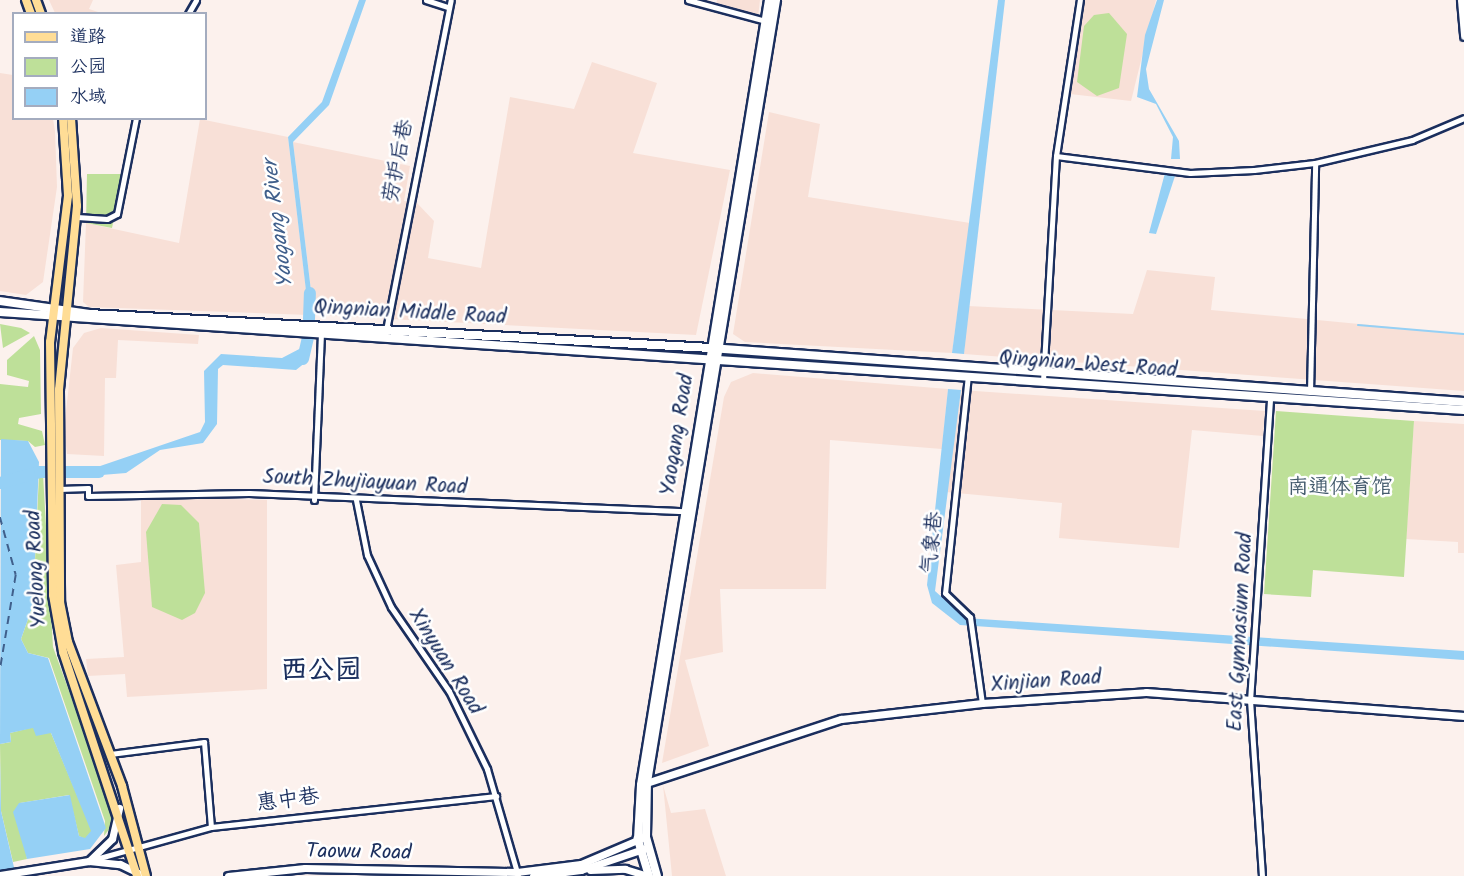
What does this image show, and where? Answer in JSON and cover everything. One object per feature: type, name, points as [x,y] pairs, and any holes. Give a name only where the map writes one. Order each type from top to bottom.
[{"type":"main road","name":"Yaogang Road","points":[[715,349],[769,0]]},
{"type":"main road","name":"Yaogang Road","points":[[657,876],[638,839],[644,784],[685,511],[776,0]]},
{"type":"main road","name":"Yuelong Road","points":[[63,120],[68,196],[52,314],[58,630],[119,808],[145,876]]},
{"type":"main road","name":"Yuelong Road","points":[[54,459],[65,316],[77,217],[71,120]]},
{"type":"main road","name":"Qingnian Middle Road","points":[[0,301],[65,316],[321,329],[713,358]]},
{"type":"main road","name":"Qingnian Middle Road","points":[[0,312],[52,314]]},
{"type":"main road","name":"Qingnian Middle Road","points":[[321,329],[386,330],[715,349]]},
{"type":"main road","name":"Qingnian West Road","points":[[715,349],[1044,377],[1271,392],[1464,410]]},
{"type":"main road","name":"Yaogang Road","points":[[649,876],[644,848],[646,837],[644,784],[713,358]]},
{"type":"main road","name":"Qingnian West Road","points":[[713,358],[968,375],[1044,377]]},
{"type":"main road","name":"Qingnian West Road","points":[[1271,392],[1310,392],[1464,402]]},
{"type":"main road","name":"Yuelong Road","points":[[54,485],[64,628],[110,754],[134,848],[136,873]]},
{"type":"street","points":[[426,0],[448,7]]},
{"type":"street","name":"劳护后巷","points":[[386,330],[451,0]]},
{"type":"street","points":[[688,0],[766,21]]},
{"type":"street","points":[[1044,377],[1056,156],[1080,0]]},
{"type":"street","points":[[1461,0],[1464,36]]},
{"type":"street","points":[[1056,156],[1190,173],[1315,163],[1412,140],[1464,118]]},
{"type":"street","points":[[77,217],[107,219],[117,214],[136,120]]},
{"type":"street","points":[[1310,392],[1315,163]]},
{"type":"street","points":[[314,500],[321,329]]},
{"type":"street","name":"气象巷","points":[[968,375],[945,593],[970,617],[982,704]]},
{"type":"street","name":"East Gymnasium Road","points":[[1262,876],[1250,701],[1271,392]]},
{"type":"street","name":"South Zhujiayuan Road","points":[[54,485],[88,488],[88,496],[249,494],[314,500],[477,505],[536,501],[685,511]]},
{"type":"street","name":"Xinyuan Road","points":[[356,500],[367,555],[421,657],[449,691],[495,796],[515,875]]},
{"type":"street","name":"Xinjian Road","points":[[644,784],[841,719],[1126,692],[1464,716]]},
{"type":"street","points":[[110,754],[204,742],[211,827]]},
{"type":"street","name":"惠中巷","points":[[89,861],[211,827],[495,796]]},
{"type":"street","points":[[89,861],[112,839],[119,808]]},
{"type":"street","name":"Taowu Road","points":[[228,876],[315,868],[515,875],[581,864],[646,837]]},
{"type":"street","points":[[581,870],[644,848]]},
{"type":"street","points":[[0,875],[89,861],[145,876]]},
{"type":"street","points":[[533,876],[581,870],[625,868],[649,876]]},
{"type":"shaded area","points":[[49,0],[93,0],[89,9],[98,12],[55,12]]},
{"type":"shaded area","points":[[717,0],[760,0],[758,17],[716,4]]},
{"type":"shaded area","points":[[1085,0],[1156,0],[1131,101],[1070,94]]},
{"type":"shaded area","points":[[592,62],[657,83],[633,153],[730,170],[696,335],[314,315],[293,142],[410,166],[404,201],[417,203],[434,221],[428,258],[481,268],[510,97],[574,109]]},
{"type":"shaded area","points":[[0,73],[12,75],[12,120],[53,120],[57,187],[43,282],[26,295],[0,291]]},
{"type":"shaded area","points":[[769,112],[820,124],[808,197],[970,223],[952,353],[745,342],[733,334]]},
{"type":"shaded area","points":[[200,120],[288,137],[309,315],[89,307],[83,302],[86,223],[179,243]]},
{"type":"shaded area","points":[[1147,270],[1215,277],[1211,310],[1464,334],[1464,391],[964,354],[968,306],[1133,314]]},
{"type":"shaded area","points":[[101,328],[199,335],[198,344],[118,340],[116,378],[105,378],[104,456],[67,454],[64,429],[73,348],[84,333]]},
{"type":"shaded area","points":[[753,373],[948,389],[942,449],[830,440],[826,589],[720,589],[723,652],[685,660],[709,746],[662,763],[724,397],[731,382]]},
{"type":"shaded area","points":[[961,390],[1265,411],[1263,436],[1192,430],[1179,548],[1059,538],[1062,503],[946,492]]},
{"type":"shaded area","points":[[1414,421],[1464,424],[1464,553],[1458,553],[1458,542],[1406,539]]},
{"type":"shaded area","points":[[141,497],[267,500],[267,689],[127,697],[125,674],[88,676],[86,659],[124,657],[116,565],[141,562]]},
{"type":"shaded area","points":[[663,785],[671,813],[705,809],[726,876],[672,876]]},
{"type":"green space","points":[[1109,13],[1127,34],[1119,88],[1097,96],[1077,82],[1084,26],[1094,15]]},
{"type":"green space","points":[[87,174],[123,174],[112,228],[86,223]]},
{"type":"green space","points":[[0,324],[21,328],[30,333],[3,348]]},
{"type":"green space","points":[[34,336],[40,350],[41,414],[19,418],[18,424],[42,431],[45,445],[35,447],[28,441],[0,440],[0,384],[28,387],[29,381],[7,375],[7,360]]},
{"type":"green space","name":"南通体育馆","points":[[1276,411],[1414,421],[1404,577],[1313,570],[1311,597],[1264,594]]},
{"type":"green space","points":[[39,474],[43,474],[53,647],[116,820],[104,836],[105,821],[49,658],[28,653],[21,639],[33,605]]},
{"type":"green space","points":[[162,504],[181,505],[199,523],[205,593],[195,613],[182,620],[152,607],[146,532]]},
{"type":"green space","points":[[34,727],[51,733],[92,831],[85,839],[79,836],[69,795],[20,803],[27,859],[13,862],[1,811],[0,744],[11,742],[10,733]]},
{"type":"water","points":[[359,0],[366,0],[329,105],[293,142],[313,307],[308,308],[288,137],[322,102]]},
{"type":"water","points":[[998,0],[1005,0],[964,354],[952,353]]},
{"type":"water","points":[[1157,0],[1164,0],[1146,69],[1149,89],[1179,141],[1180,159],[1171,159],[1173,137],[1156,104],[1137,97],[1145,35]]},
{"type":"water","points":[[1165,173],[1175,176],[1156,234],[1149,233]]},
{"type":"water","points":[[305,346],[311,346],[306,362],[296,370],[223,365],[218,369],[217,424],[203,443],[160,450],[126,473],[65,478],[200,432],[205,422],[204,371],[221,354],[282,358]]},
{"type":"water","points":[[948,389],[961,390],[935,591],[965,618],[1464,651],[1464,660],[960,625],[932,603],[927,585]]},
{"type":"water","points":[[1,439],[28,441],[39,462],[33,605],[21,639],[28,653],[48,658],[106,828],[90,849],[27,859],[13,812],[19,803],[70,795],[79,836],[85,838],[91,831],[51,733],[36,736],[33,728],[10,733],[11,742],[0,744]]},
{"type":"water","points":[[0,760],[1,811],[16,876],[0,876]]},
{"type":"waterway","name":"Yaogang River","points":[[309,319],[310,293]]},
{"type":"waterway","points":[[1358,325],[1464,334]]},
{"type":"waterway","name":"Yaogang River","points":[[303,359],[308,338]]},
{"type":"waterway","name":"Yaogang River","points":[[0,483],[40,472],[99,472]]},
{"type":"ferry route","points":[[0,517],[16,575],[0,671]]},
{"type":"district","name":"西公园","points":[[321,671]]}]
